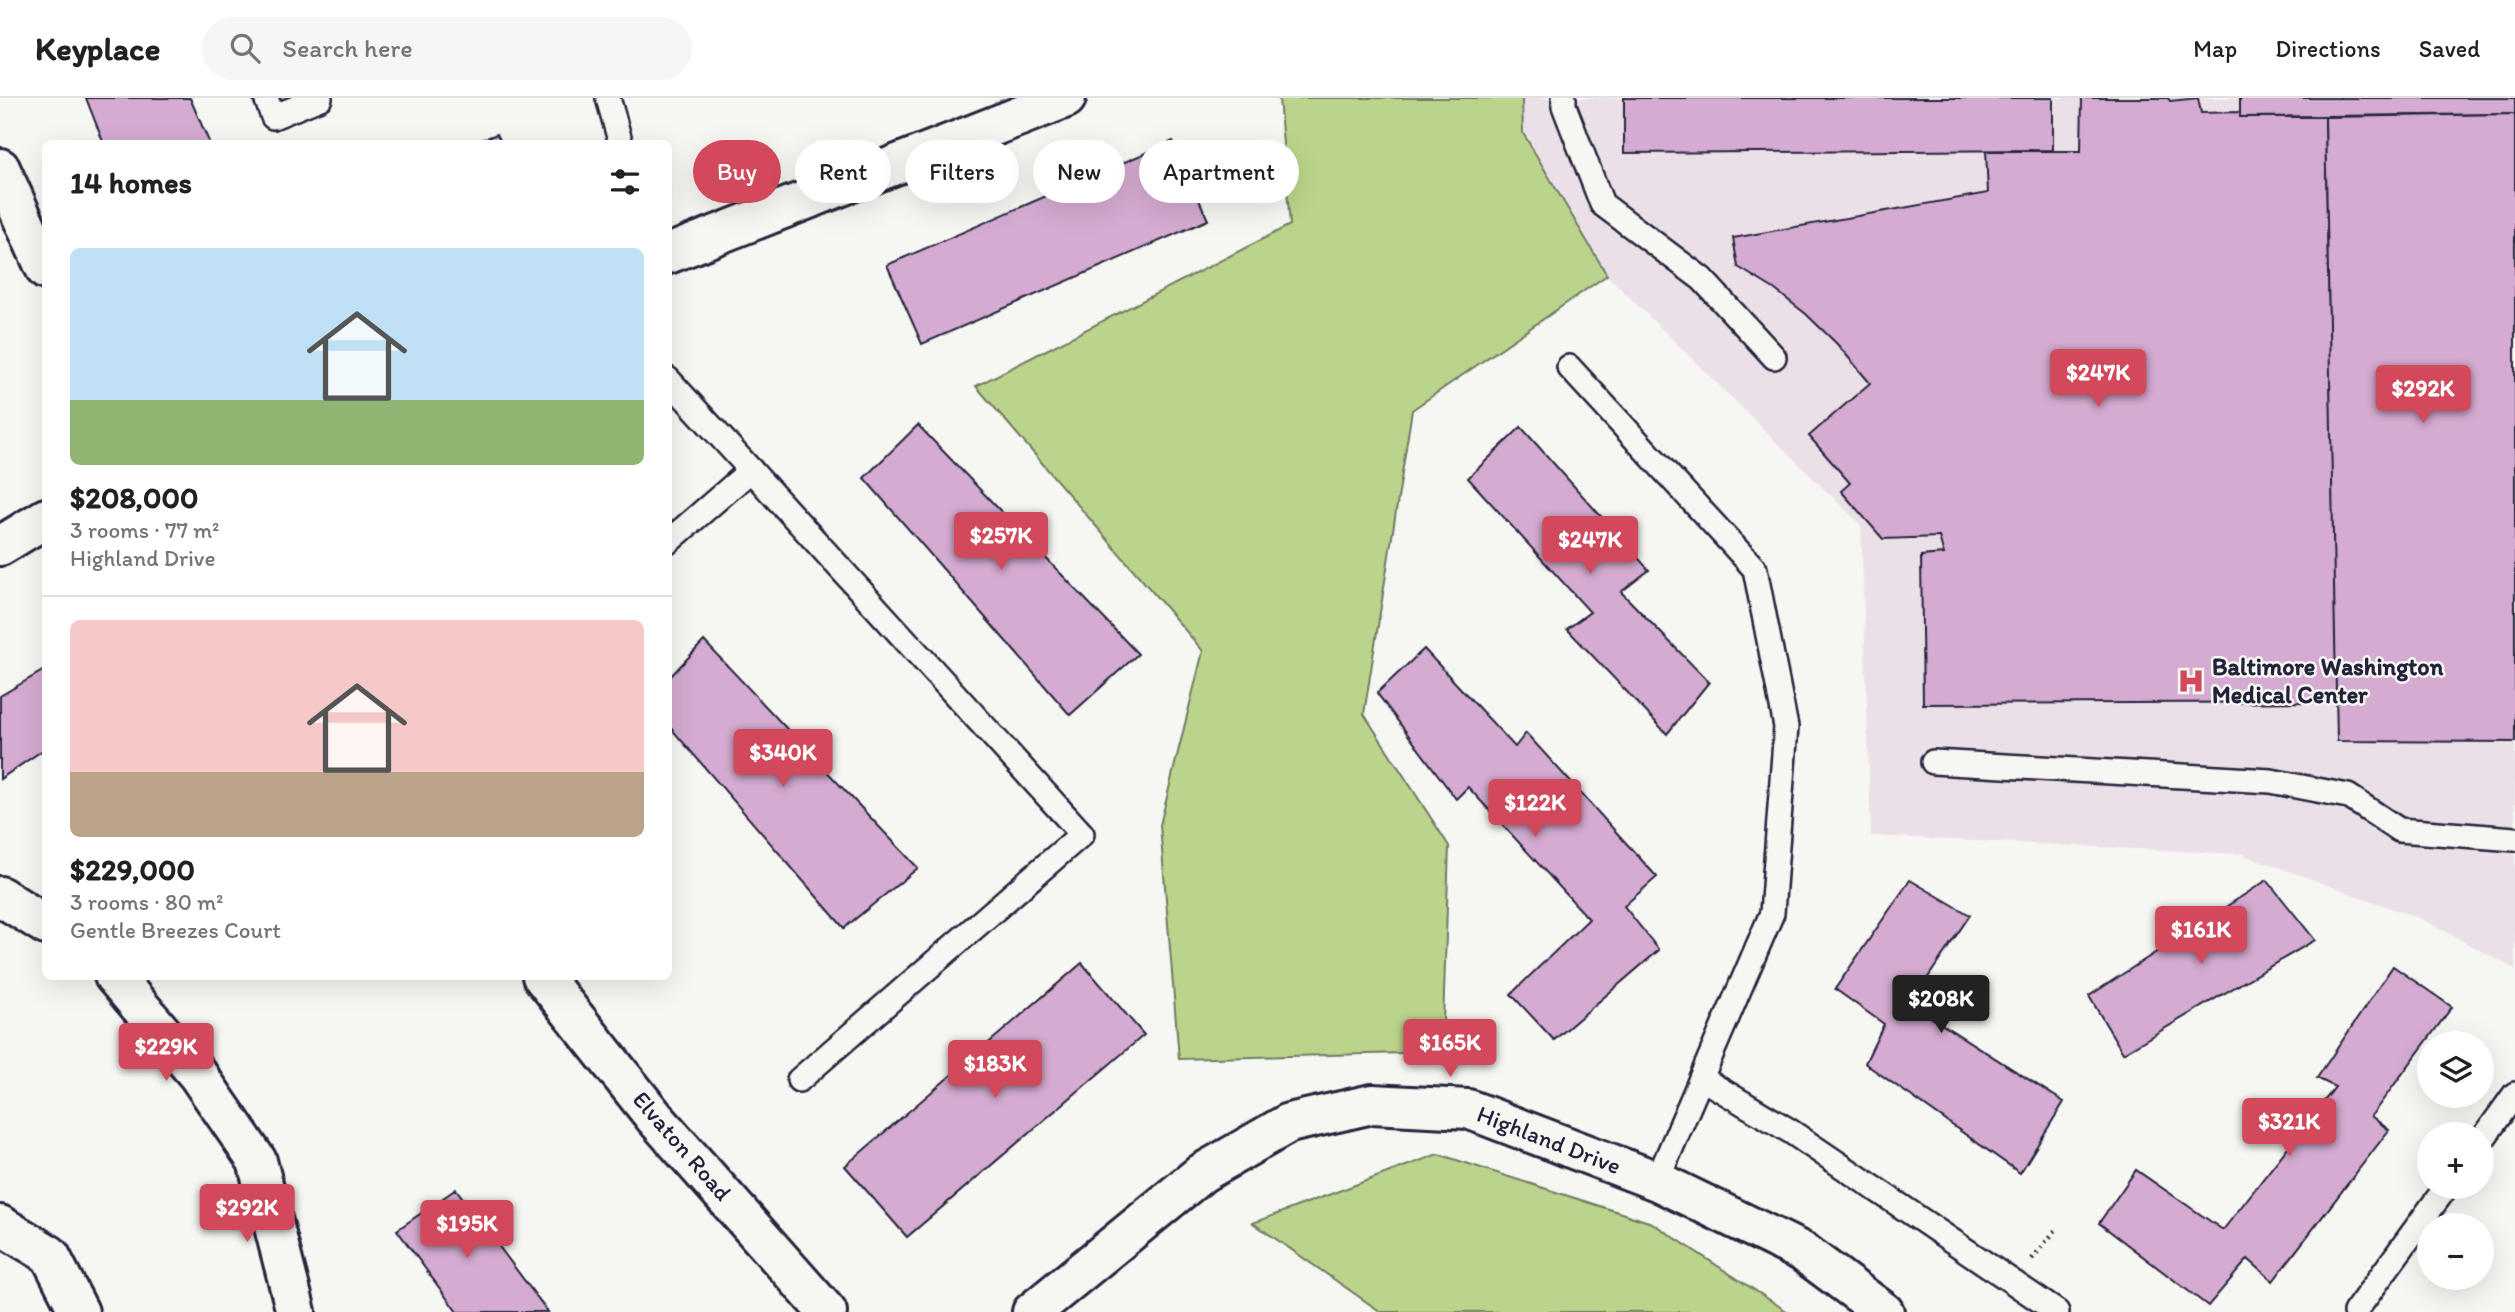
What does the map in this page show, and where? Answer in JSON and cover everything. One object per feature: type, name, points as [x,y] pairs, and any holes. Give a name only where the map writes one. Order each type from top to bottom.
[{"type":"street","points":[[672,252],[1066,98]]},
{"type":"street","points":[[0,168],[42,261]]},
{"type":"street","points":[[0,546],[42,520]]},
{"type":"street","points":[[0,896],[42,922]]},
{"type":"street","points":[[117,980],[198,1075],[257,1161],[296,1312]]},
{"type":"street","name":"Elvaton Road","points":[[545,980],[655,1118],[827,1312]]},
{"type":"street","name":"Highland Drive","points":[[1032,1312],[1202,1173],[1289,1123],[1372,1104],[1468,1109],[1657,1181],[1803,1252],[1884,1312]]},
{"type":"street","points":[[0,1225],[50,1255],[79,1312]]},
{"type":"lane","points":[[266,98],[273,117],[320,98]]},
{"type":"lane","points":[[608,98],[620,140]]},
{"type":"lane","points":[[1564,98],[1564,106],[1602,204],[1702,279],[1774,357]]},
{"type":"lane","points":[[1569,367],[1755,569],[1786,727],[1772,913],[1657,1181]]},
{"type":"lane","points":[[672,383],[1082,834],[799,1080]]},
{"type":"lane","points":[[672,539],[751,470]]},
{"type":"lane","points":[[1933,762],[2271,781],[2348,796],[2399,830],[2515,839]]},
{"type":"lane","points":[[1701,1078],[1790,1131],[2057,1312]]},
{"type":"lane","points":[[2494,1123],[2515,1094]]},
{"type":"lane","points":[[2355,1312],[2438,1199]]},
{"type":"path","points":[[2013,1282],[2058,1227]]},
{"type":"shaded area","name":"Baltimore Washington Medical Center","points":[[1522,98],[2515,98],[2515,969],[2424,920],[2242,854],[1871,836],[1861,525],[1607,275],[1522,133]]},
{"type":"green space","points":[[1279,98],[1522,98],[1523,133],[1607,275],[1412,410],[1364,714],[1449,846],[1442,1052],[1179,1059],[1160,825],[1203,651],[976,386],[1290,225],[1288,203],[1299,203],[1299,140],[1283,140]]},
{"type":"green space","points":[[1438,1154],[1652,1223],[1788,1312],[1381,1312],[1253,1223]]},
{"type":"building","points":[[86,98],[190,98],[208,140],[102,140]]},
{"type":"building","points":[[1624,98],[2053,98],[2053,150],[1624,153]]},
{"type":"building","points":[[2082,98],[2168,98],[2170,101],[2198,98],[2201,113],[2240,112],[2240,117],[2325,117],[2337,702],[1923,704],[1921,556],[1944,554],[1939,537],[1883,539],[1841,491],[1850,483],[1809,436],[1870,383],[1837,344],[1806,314],[1774,289],[1738,267],[1733,238],[1988,193],[1986,151],[2081,151]]},
{"type":"building","points":[[2240,98],[2515,98],[2515,114],[2240,117]]},
{"type":"building","points":[[2515,114],[2515,742],[2337,741],[2325,117]]},
{"type":"building","points":[[497,134],[500,140],[481,140]]},
{"type":"building","points":[[1139,156],[1139,203],[1200,203],[1208,220],[922,344],[887,265],[1033,202],[1125,203],[1125,162]]},
{"type":"building","points":[[918,425],[1138,654],[1070,715],[864,478]]},
{"type":"building","points":[[1521,427],[1649,570],[1621,592],[1709,682],[1667,734],[1567,629],[1590,612],[1468,478]]},
{"type":"building","points":[[704,641],[918,868],[844,928],[672,730],[672,675]]},
{"type":"building","points":[[1424,649],[1515,747],[1526,733],[1657,877],[1624,906],[1659,950],[1554,1040],[1511,994],[1589,919],[1468,787],[1456,799],[1377,693]]},
{"type":"building","points":[[42,671],[42,751],[0,779],[0,696]]},
{"type":"building","points":[[1910,880],[1970,915],[1910,1004],[2064,1102],[2020,1173],[1867,1065],[1865,1063],[1884,1024],[1835,989]]},
{"type":"building","points":[[2267,880],[2315,940],[2123,1053],[2089,996]]},
{"type":"building","points":[[1082,963],[1144,1035],[907,1237],[845,1166]]},
{"type":"building","points":[[2393,966],[2452,1007],[2434,1031],[2417,1031],[2417,1054],[2371,1116],[2389,1130],[2273,1281],[2248,1259],[2208,1306],[2099,1223],[2136,1170],[2223,1230],[2335,1087],[2317,1078]]},
{"type":"building","points":[[456,1189],[548,1312],[457,1312],[397,1230]]},
{"type":"place","name":"Baltimore Washington Medical Center","points":[[2191,681]]}]
